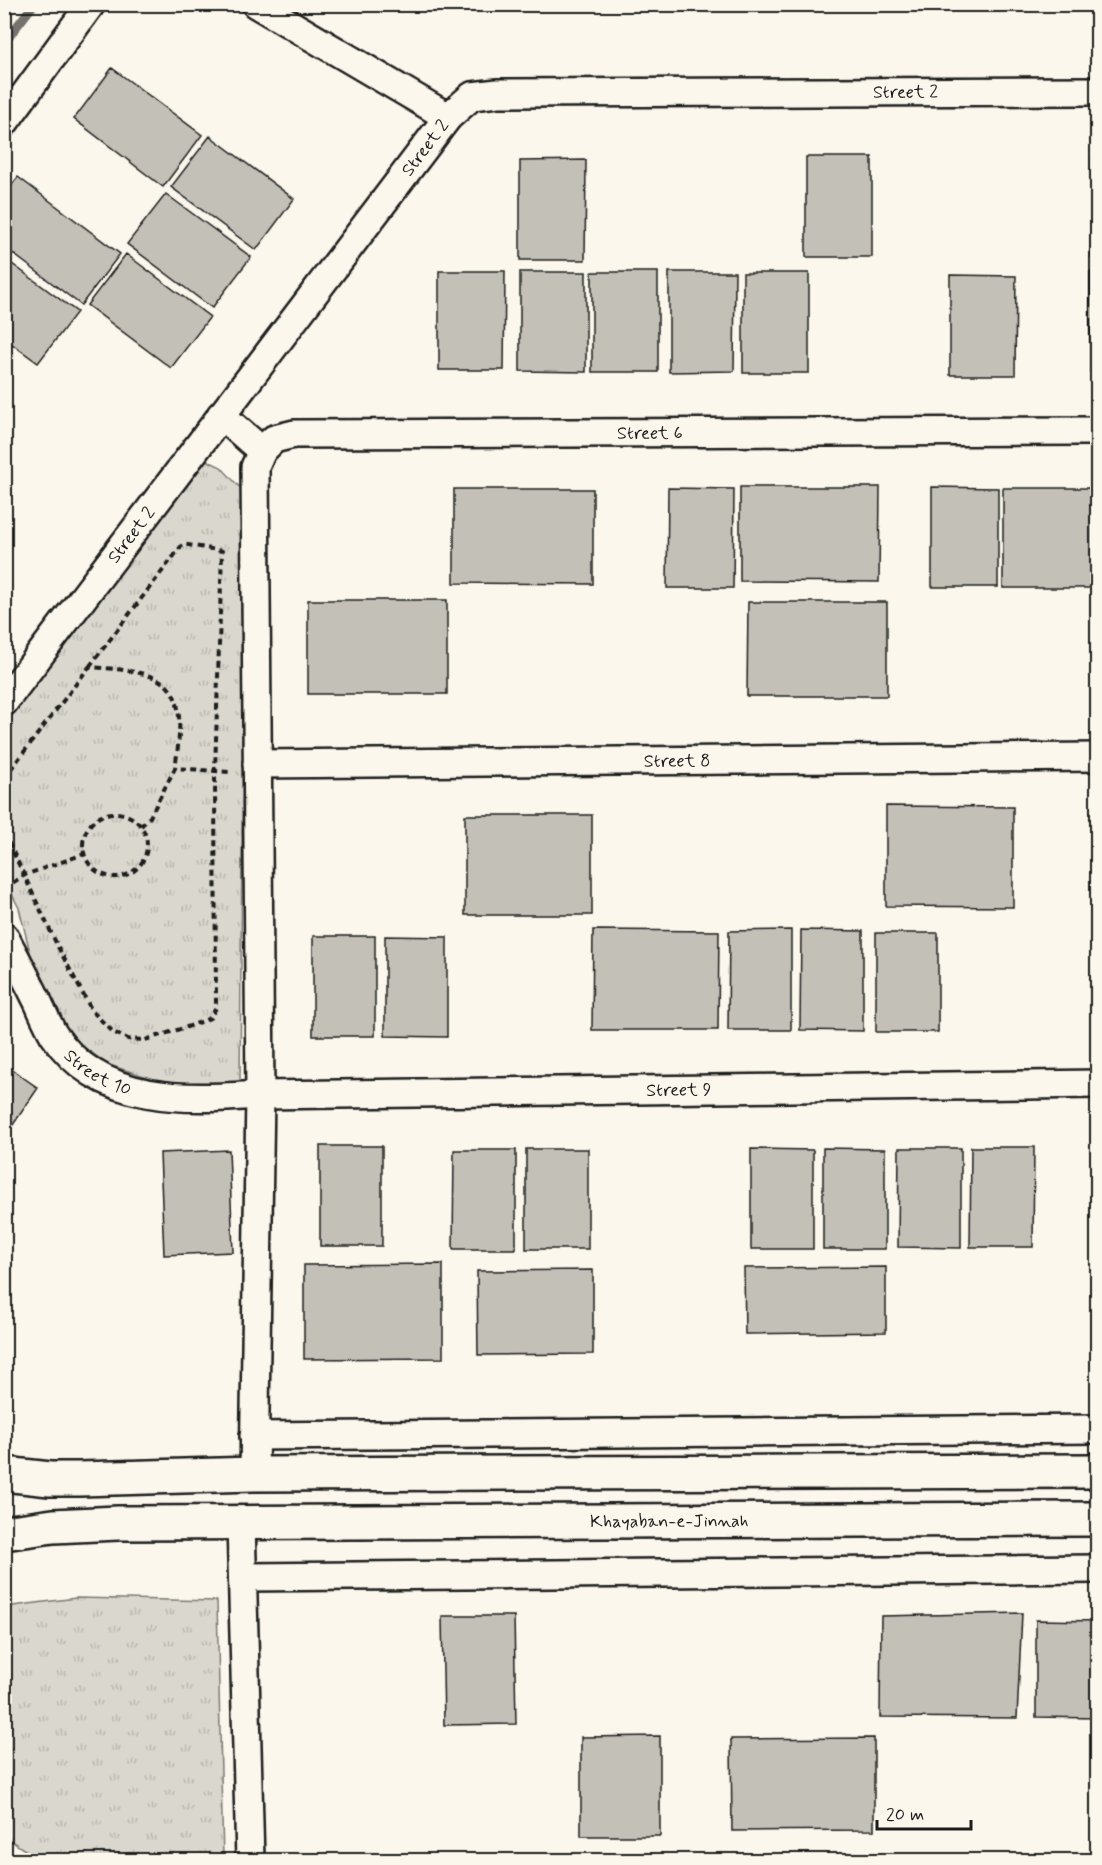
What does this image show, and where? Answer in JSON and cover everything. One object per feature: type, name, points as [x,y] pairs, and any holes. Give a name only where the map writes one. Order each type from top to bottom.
[{"type":"main road","points":[[4,1474],[50,1479],[79,1479],[254,1474],[1098,1471]]},
{"type":"main road","name":"Khayaban-e-Jinnah","points":[[4,1533],[52,1526],[118,1523],[1098,1519]]},
{"type":"street","points":[[4,123],[91,4]]},
{"type":"street","points":[[256,4],[448,117]]},
{"type":"street","name":"Street 2","points":[[4,702],[448,117],[472,96],[498,93],[1098,92]]},
{"type":"street","points":[[221,416],[261,451],[255,467],[260,1095],[254,1474]]},
{"type":"street","name":"Street 6","points":[[261,451],[274,439],[294,434],[1098,431]]},
{"type":"street","name":"Street 8","points":[[258,769],[1098,757]]},
{"type":"street","name":"Street 10","points":[[4,936],[54,1035],[70,1055],[96,1075],[129,1091],[163,1096],[204,1099],[260,1095]]},
{"type":"street","name":"Street 9","points":[[260,1095],[1098,1084]]},
{"type":"street","points":[[254,1436],[1098,1429]]},
{"type":"street","points":[[241,1523],[250,1860]]},
{"type":"street","points":[[244,1577],[1098,1569]]},
{"type":"path","points":[[4,778],[183,544],[222,551],[214,771],[216,1008],[210,1017],[193,1025],[145,1040],[128,1039],[113,1032],[92,1011],[58,947],[4,833]]},
{"type":"path","points":[[88,667],[137,671],[164,681],[173,692],[179,709],[181,725],[175,768],[150,817],[141,826]]},
{"type":"path","points":[[175,768],[214,771],[258,769]]},
{"type":"path","points":[[111,813],[123,814],[133,818],[141,826],[146,835],[148,847],[145,858],[130,874],[108,877],[89,865],[84,854],[85,832],[100,816],[111,813]]},
{"type":"path","points":[[4,888],[25,875],[84,854]]},
{"type":"green space","points":[[206,460],[221,467],[245,493],[240,1083],[203,1088],[154,1079],[109,1065],[67,1035],[33,964],[19,908],[5,881],[4,722]]},
{"type":"green space","points":[[76,1598],[217,1601],[223,1860],[40,1860],[5,1837],[5,1607]]},
{"type":"building","points":[[112,68],[202,135],[163,187],[74,119]]},
{"type":"building","points":[[210,136],[294,199],[256,250],[171,187]]},
{"type":"building","points":[[806,157],[872,157],[872,257],[806,257]]},
{"type":"building","points":[[1092,157],[1098,157],[1098,257],[1091,257]]},
{"type":"building","points":[[586,160],[585,260],[520,260],[520,161]]},
{"type":"building","points":[[18,177],[120,254],[81,305],[4,247],[4,195]]},
{"type":"building","points":[[166,194],[251,257],[212,308],[127,244]]},
{"type":"building","points":[[126,254],[210,317],[171,368],[87,305]]},
{"type":"building","points":[[4,258],[77,312],[38,363],[4,338]]},
{"type":"building","points":[[439,271],[505,271],[504,370],[439,370]]},
{"type":"building","points":[[520,272],[586,272],[586,372],[520,371]]},
{"type":"building","points":[[592,272],[658,272],[658,372],[592,372]]},
{"type":"building","points":[[669,272],[735,272],[734,371],[669,372]]},
{"type":"building","points":[[1090,272],[1098,272],[1098,372],[1090,372]]},
{"type":"building","points":[[743,273],[809,273],[809,373],[743,373]]},
{"type":"building","points":[[950,275],[1016,276],[1015,375],[950,375]]},
{"type":"building","points":[[740,487],[880,487],[879,582],[740,581]]},
{"type":"building","points":[[932,487],[998,488],[998,587],[932,587]]},
{"type":"building","points":[[668,488],[734,489],[733,588],[667,588]]},
{"type":"building","points":[[1003,488],[1098,488],[1098,588],[1003,588]]},
{"type":"building","points":[[454,489],[593,489],[593,584],[454,583]]},
{"type":"building","points":[[308,600],[447,600],[447,694],[308,694]]},
{"type":"building","points":[[748,602],[887,602],[887,696],[747,696]]},
{"type":"building","points":[[886,806],[1013,807],[1013,907],[886,906]]},
{"type":"building","points":[[465,815],[592,815],[592,915],[465,915]]},
{"type":"building","points":[[593,930],[719,931],[718,1030],[592,1030]]},
{"type":"building","points":[[791,930],[791,1030],[728,1030],[729,931]]},
{"type":"building","points":[[801,930],[863,931],[863,1031],[800,1030]]},
{"type":"building","points":[[876,933],[938,933],[938,1032],[876,1032]]},
{"type":"building","points":[[313,936],[375,936],[375,1036],[313,1036]]},
{"type":"building","points":[[385,936],[447,937],[447,1037],[385,1036]]},
{"type":"building","points":[[4,1064],[38,1088],[4,1138]]},
{"type":"building","points":[[320,1146],[382,1146],[382,1246],[320,1246]]},
{"type":"building","points":[[971,1147],[1034,1147],[1033,1247],[970,1247]]},
{"type":"building","points":[[823,1148],[885,1149],[885,1249],[823,1249]]},
{"type":"building","points":[[899,1148],[961,1148],[961,1248],[898,1247]]},
{"type":"building","points":[[526,1149],[588,1149],[588,1249],[526,1249]]},
{"type":"building","points":[[751,1149],[813,1150],[813,1249],[751,1249]]},
{"type":"building","points":[[229,1150],[233,1252],[164,1255],[160,1153]]},
{"type":"building","points":[[454,1150],[516,1150],[516,1249],[453,1249]]},
{"type":"building","points":[[443,1264],[443,1358],[304,1359],[304,1265]]},
{"type":"building","points":[[886,1267],[886,1332],[745,1334],[744,1268]]},
{"type":"building","points":[[593,1270],[593,1354],[478,1355],[477,1271]]},
{"type":"building","points":[[1022,1613],[1017,1718],[880,1717],[881,1616]]},
{"type":"building","points":[[442,1616],[514,1616],[516,1724],[444,1725]]},
{"type":"building","points":[[1036,1620],[1098,1621],[1098,1718],[1036,1717]]},
{"type":"building","points":[[660,1736],[660,1836],[581,1836],[581,1737]]},
{"type":"building","points":[[874,1738],[874,1830],[732,1831],[731,1739]]},
{"type":"waterway","points":[[4,43],[34,4]]}]
